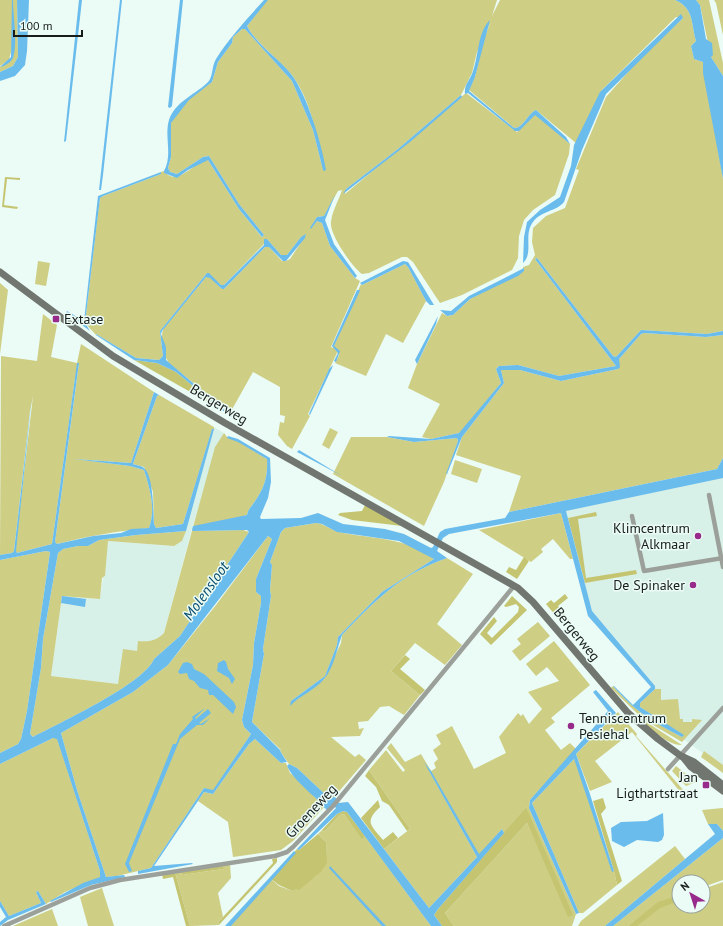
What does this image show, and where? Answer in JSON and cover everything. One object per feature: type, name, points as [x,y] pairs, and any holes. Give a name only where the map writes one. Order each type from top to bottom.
[{"type":"main road","name":"Bergerweg","points":[[0,272],[113,356],[225,423],[438,543],[510,591],[533,602],[623,709],[644,728],[681,756],[691,767],[723,791]]},
{"type":"main road","name":"Bergerweg","points":[[681,756],[694,762],[723,785]]},
{"type":"street","points":[[709,495],[723,567]]},
{"type":"street","points":[[632,516],[644,571],[722,558]]},
{"type":"street","name":"Groeneweg","points":[[4,926],[90,888],[120,880],[283,854],[293,847],[337,802],[510,591]]},
{"type":"street","points":[[668,769],[723,708]]},
{"type":"shaded area","points":[[0,0],[12,0],[12,48],[9,60],[0,66]]},
{"type":"shaded area","points":[[13,0],[17,0],[18,57],[13,66],[0,72],[0,67],[13,57]]},
{"type":"shaded area","points":[[267,0],[497,0],[492,16],[500,0],[675,0],[681,3],[686,7],[691,17],[696,41],[691,46],[694,59],[703,62],[723,179],[723,331],[707,334],[641,330],[616,357],[613,356],[537,258],[535,259],[616,366],[559,376],[518,365],[499,366],[496,369],[501,383],[462,431],[431,439],[422,437],[440,404],[408,388],[417,364],[442,313],[447,316],[453,315],[470,299],[524,271],[523,267],[529,265],[535,255],[532,242],[533,228],[546,216],[565,208],[579,170],[576,169],[606,97],[637,62],[683,18],[676,17],[602,90],[576,143],[536,110],[530,114],[520,126],[514,128],[469,90],[475,77],[484,39],[491,21],[477,52],[472,73],[461,95],[398,149],[346,189],[345,194],[466,93],[517,132],[533,115],[537,115],[570,144],[569,154],[555,195],[533,210],[524,220],[519,236],[518,258],[512,270],[462,295],[440,303],[413,262],[407,257],[402,257],[369,273],[362,274],[342,250],[331,227],[333,214],[342,190],[338,191],[324,216],[317,217],[311,228],[317,221],[322,223],[330,246],[355,278],[360,281],[331,347],[333,348],[361,284],[362,285],[405,264],[426,301],[403,343],[386,334],[366,376],[335,363],[339,355],[336,351],[337,353],[308,414],[310,416],[292,449],[287,446],[278,435],[280,422],[284,423],[285,416],[280,415],[280,387],[253,372],[230,413],[170,364],[164,352],[162,336],[164,328],[206,277],[210,277],[222,289],[224,289],[265,247],[269,247],[282,261],[286,261],[290,259],[306,235],[301,237],[287,255],[281,255],[267,239],[264,239],[264,244],[224,285],[221,285],[207,273],[160,331],[163,356],[159,360],[136,358],[96,335],[85,323],[99,205],[100,198],[103,196],[161,174],[161,172],[164,171],[170,176],[177,177],[200,163],[208,160],[239,209],[260,235],[262,237],[264,235],[239,204],[209,156],[203,157],[177,174],[170,172],[168,168],[171,157],[171,122],[189,99],[212,82],[218,62],[232,43],[233,37],[242,29],[245,29],[292,81],[313,130],[323,170],[313,120],[304,95],[291,74],[261,45],[247,26]]},
{"type":"shaded area","points":[[696,0],[709,0],[723,63],[723,76],[711,57],[700,5]]},
{"type":"shaded area","points":[[714,0],[723,0],[723,35],[716,3]]},
{"type":"shaded area","points":[[5,177],[20,178],[20,180],[7,179],[4,205],[18,207],[17,209],[2,207]]},
{"type":"shaded area","points":[[38,261],[50,263],[46,286],[35,284]]},
{"type":"shaded area","points":[[0,283],[8,290],[0,354]]},
{"type":"shaded area","points":[[43,314],[57,325],[51,357],[77,363],[81,344],[154,392],[131,463],[75,459],[130,466],[144,470],[152,506],[151,521],[149,528],[103,534],[57,544],[55,542],[79,363],[75,378],[52,544],[17,553],[15,551],[33,396],[14,551],[12,553],[0,555],[1,356],[37,361]]},
{"type":"shaded area","points":[[641,334],[706,337],[723,335],[723,458],[717,469],[509,512],[521,476],[456,455],[462,437],[504,383],[501,370],[520,370],[561,381],[618,369],[619,359]]},
{"type":"shaded area","points":[[134,360],[157,363],[176,372],[222,410]]},
{"type":"shaded area","points":[[159,395],[214,427],[214,429],[212,430],[183,524],[156,528],[154,524],[153,492],[144,467],[133,464],[157,396]]},
{"type":"shaded area","points":[[214,427],[224,433],[193,525],[164,633],[159,638],[152,641],[139,641],[137,651],[118,684],[51,676],[62,596],[100,599],[103,578],[105,576],[107,541],[174,546],[182,541]]},
{"type":"shaded area","points":[[330,428],[338,432],[329,449],[322,445]]},
{"type":"shaded area","points":[[224,433],[227,437],[238,441],[267,459],[267,472],[264,483],[247,515],[194,531],[243,530],[249,532],[180,636],[154,659],[147,669],[135,680],[100,702],[33,737],[30,734],[41,668],[43,639],[58,553],[63,549],[88,546],[99,540],[186,531],[182,541],[174,546],[108,541],[105,576],[102,578],[100,599],[62,596],[51,676],[118,684],[123,649],[137,651],[138,641],[152,640],[158,638],[164,633],[215,447]]},
{"type":"shaded area","points":[[351,437],[387,437],[414,442],[457,438],[458,441],[444,482],[424,526],[333,474]]},
{"type":"shaded area","points":[[455,460],[482,469],[477,483],[451,474]]},
{"type":"shaded area","points":[[723,474],[723,768],[663,724],[653,687],[590,614],[561,508]]},
{"type":"shaded area","points":[[365,505],[402,526],[352,520],[338,515],[340,513],[362,511]]},
{"type":"shaded area","points":[[596,512],[597,516],[578,519],[586,578],[636,570],[637,574],[585,583],[568,518]]},
{"type":"shaded area","points":[[561,513],[573,559],[570,559],[553,539],[541,549],[543,552],[531,562],[479,530]]},
{"type":"shaded area","points":[[316,523],[339,532],[389,540],[413,546],[434,559],[382,592],[338,637],[337,645],[325,676],[291,701],[292,703],[324,679],[341,643],[342,635],[389,590],[415,572],[447,558],[473,574],[437,624],[462,645],[445,665],[415,643],[391,671],[420,695],[404,715],[389,706],[380,707],[368,721],[358,722],[359,729],[364,728],[360,736],[331,737],[355,757],[359,754],[366,760],[335,796],[330,799],[297,768],[289,764],[280,751],[281,750],[252,722],[264,654],[263,649],[271,596],[272,565],[270,562],[281,532],[285,528]]},
{"type":"shaded area","points":[[268,536],[272,539],[256,579],[256,592],[261,596],[261,603],[254,643],[253,665],[242,720],[244,727],[251,734],[213,791],[204,788],[151,868],[106,877],[77,790],[61,733],[133,692],[168,665]]},
{"type":"shaded area","points":[[46,551],[50,552],[27,711],[21,739],[18,744],[0,753],[0,560]]},
{"type":"shaded area","points":[[524,557],[529,561],[517,579],[506,572],[509,567],[516,570]]},
{"type":"shaded area","points":[[565,594],[568,598],[558,606],[570,621],[564,626],[546,604],[551,600],[554,603]]},
{"type":"shaded area","points":[[512,596],[527,610],[491,645],[480,634],[494,617],[497,621],[487,633],[492,638],[518,612],[519,607],[516,604],[506,607],[504,606]]},
{"type":"shaded area","points":[[538,622],[550,636],[520,661],[512,651],[521,644],[517,639]]},
{"type":"shaded area","points":[[554,641],[590,685],[551,718],[555,722],[545,730],[561,750],[570,743],[576,749],[530,800],[529,808],[576,914],[572,926],[454,926],[445,913],[527,823],[547,867],[526,807],[504,833],[502,829],[479,855],[426,765],[477,857],[429,908],[384,849],[410,829],[369,770],[386,750],[403,772],[405,770],[387,748],[391,743],[405,762],[421,754],[431,771],[436,768],[434,763],[438,759],[433,750],[441,744],[436,735],[452,726],[474,769],[506,753],[499,737],[518,713],[521,716],[523,714],[529,724],[542,709],[528,692],[559,681],[547,667],[536,676],[526,664]]},
{"type":"shaded area","points":[[405,655],[410,659],[400,669],[425,690],[420,695],[391,671]]},
{"type":"shaded area","points":[[613,686],[644,715],[682,737],[683,735],[640,707],[640,703],[655,689],[661,689],[661,700],[678,699],[680,719],[683,719],[683,722],[692,722],[692,719],[702,720],[682,742],[643,719],[611,688]]},
{"type":"shaded area","points":[[626,709],[682,745],[675,744],[660,737]]},
{"type":"shaded area","points":[[618,712],[637,734],[636,736],[685,792],[681,793],[632,732],[595,761],[612,782],[590,791],[576,754]]},
{"type":"shaded area","points":[[53,738],[57,738],[101,877],[65,892],[46,904],[38,891],[36,892],[41,903],[9,916],[0,901],[0,764]]},
{"type":"shaded area","points":[[255,739],[281,763],[286,763],[290,773],[299,780],[324,807],[293,841],[281,850],[233,857],[228,822],[198,801],[204,792],[213,794],[249,744]]},
{"type":"shaded area","points":[[704,751],[723,765],[723,773],[701,757]]},
{"type":"shaded area","points":[[574,759],[612,871],[614,871],[617,885],[583,913],[579,913],[532,803]]},
{"type":"shaded area","points":[[676,766],[696,782],[686,786],[672,771]]},
{"type":"shaded area","points":[[369,770],[410,829],[407,831],[389,805],[382,801],[376,787],[365,776]]},
{"type":"shaded area","points":[[603,798],[606,808],[601,814],[622,881],[617,885],[593,801]]},
{"type":"shaded area","points":[[378,800],[380,807],[372,816],[371,824],[383,840],[393,832],[398,838],[384,849],[361,818]]},
{"type":"shaded area","points":[[526,807],[573,915],[568,917],[527,823],[445,913],[454,926],[442,926],[434,915],[438,909]]},
{"type":"shaded area","points":[[723,808],[723,831],[717,824],[708,824],[702,810]]},
{"type":"shaded area","points":[[343,811],[347,812],[365,836],[362,839],[344,814],[340,815],[324,832],[322,830],[337,814]]},
{"type":"shaded area","points":[[344,814],[362,838],[365,836],[431,926],[228,926],[271,879],[279,886],[292,891],[320,873],[325,862],[326,842],[318,834],[322,830],[324,832],[340,815]]},
{"type":"shaded area","points":[[318,834],[326,842],[327,863],[321,872],[299,890],[296,889],[292,891],[279,885],[271,879],[297,849],[299,850]]},
{"type":"shaded area","points":[[723,838],[723,880],[711,884],[711,874],[678,874]]},
{"type":"shaded area","points":[[675,846],[685,859],[605,926],[578,926],[581,921]]},
{"type":"shaded area","points":[[277,858],[277,862],[219,925],[218,922],[273,863],[272,859]]},
{"type":"shaded area","points":[[230,864],[231,878],[218,893],[223,917],[218,922],[219,925],[190,926],[175,872],[181,871],[182,875],[223,869],[223,865]]},
{"type":"shaded area","points":[[223,865],[223,869],[182,875],[181,871]]},
{"type":"shaded area","points":[[175,872],[190,926],[186,926],[173,877],[163,879],[162,874]]},
{"type":"shaded area","points":[[671,880],[671,898],[658,903],[628,926],[613,926]]},
{"type":"shaded area","points":[[723,882],[723,926],[632,926],[658,906],[671,901],[671,914],[711,914],[711,886]]},
{"type":"shaded area","points":[[102,888],[114,926],[88,926],[80,897]]},
{"type":"shaded area","points":[[671,898],[671,904],[660,908],[637,926],[628,926],[658,902]]},
{"type":"shaded area","points":[[52,909],[58,926],[13,926]]},
{"type":"water","points":[[12,0],[15,29],[13,58],[6,65],[0,67],[11,57]]},
{"type":"water","points":[[17,0],[29,0],[25,65],[15,76],[0,81],[0,72],[13,66],[18,57]]},
{"type":"water","points":[[79,0],[82,0],[66,141],[64,142]]},
{"type":"water","points":[[120,0],[122,0],[103,175],[101,190],[99,190]]},
{"type":"water","points":[[180,0],[183,0],[172,106],[170,108],[168,107]]},
{"type":"water","points":[[264,0],[268,0],[247,26],[256,39],[286,68],[297,83],[313,120],[326,170],[323,170],[313,130],[292,81],[245,29],[242,29],[233,37],[232,43],[218,62],[212,82],[189,100],[171,123],[171,157],[168,168],[170,172],[177,174],[203,157],[209,156],[239,204],[264,235],[262,237],[239,209],[208,160],[188,170],[177,178],[164,173],[164,171],[168,159],[167,132],[169,120],[172,114],[185,99],[209,82],[214,62],[221,51]]},
{"type":"water","points":[[675,0],[696,0],[700,5],[706,39],[712,43],[713,55],[711,57],[723,76],[723,179],[703,73],[703,62],[694,59],[691,46],[696,41],[691,17],[686,7]]},
{"type":"water","points":[[681,14],[683,18],[606,94],[582,150],[564,202],[536,218],[533,222],[529,232],[528,254],[523,263],[524,237],[527,222],[540,210],[560,197],[571,166],[574,145],[600,92]]},
{"type":"water","points":[[490,20],[475,77],[469,91],[514,128],[520,126],[530,114],[536,110],[566,137],[570,144],[535,115],[519,131],[515,131],[468,93],[465,94],[466,86],[474,67],[480,38]]},
{"type":"water","points":[[461,95],[462,97],[410,142],[343,194],[346,189],[398,149]]},
{"type":"water","points":[[161,172],[161,174],[100,198],[85,323],[90,331],[66,313],[67,311],[84,321],[98,196]]},
{"type":"water","points":[[335,195],[325,220],[334,244],[357,276],[355,278],[330,246],[322,223],[317,221],[311,229],[310,228],[317,217],[324,216]]},
{"type":"water","points":[[306,234],[305,238],[286,261],[283,261],[269,247],[265,247],[224,289],[222,289],[210,278],[206,277],[162,331],[161,334],[166,347],[166,360],[221,407],[239,419],[238,421],[222,410],[176,372],[157,363],[134,360],[96,335],[136,358],[159,360],[163,356],[160,331],[207,273],[209,273],[221,285],[224,285],[264,245],[264,239],[267,239],[281,255],[287,255],[301,237]]},
{"type":"water","points":[[537,258],[613,356],[616,357],[641,330],[707,334],[723,331],[723,335],[706,337],[644,333],[641,334],[619,359],[620,367],[618,369],[561,381],[520,370],[501,370],[504,383],[462,437],[446,474],[458,441],[457,438],[414,442],[387,437],[431,439],[459,433],[501,383],[496,369],[499,366],[518,365],[559,376],[616,366],[535,259]]},
{"type":"water","points":[[403,261],[408,262],[434,305],[430,305],[426,301],[405,264],[362,285],[360,283]]},
{"type":"water","points":[[524,268],[524,271],[518,276],[470,299],[453,315],[447,316],[440,310],[451,311],[469,296]]},
{"type":"water","points":[[357,290],[360,290],[334,346],[340,351],[336,362],[334,361],[338,353],[332,346]]},
{"type":"water","points":[[438,316],[436,324],[417,364],[415,360]]},
{"type":"water","points":[[77,363],[79,363],[55,542],[57,544],[93,536],[121,533],[131,529],[149,528],[152,506],[144,470],[130,466],[74,459],[131,463],[154,392],[159,395],[157,396],[133,464],[144,468],[150,479],[154,524],[156,528],[183,524],[212,429],[214,429],[186,531],[99,540],[88,546],[63,549],[58,553],[43,639],[41,668],[30,734],[33,737],[100,702],[135,680],[147,669],[154,659],[180,636],[249,532],[247,530],[192,530],[193,526],[247,515],[249,509],[263,488],[267,472],[267,459],[238,442],[227,438],[228,436],[238,439],[270,458],[271,482],[268,498],[260,517],[261,519],[301,518],[318,513],[343,524],[385,529],[404,534],[431,548],[433,547],[440,532],[445,529],[505,518],[509,512],[717,469],[723,458],[723,478],[566,511],[592,611],[655,686],[655,689],[640,703],[640,707],[684,735],[682,737],[644,715],[629,703],[613,686],[633,705],[651,687],[588,616],[561,513],[449,534],[443,538],[437,551],[447,558],[415,572],[389,590],[366,611],[342,635],[333,664],[324,679],[290,706],[291,701],[325,676],[337,645],[338,637],[382,592],[434,559],[399,541],[337,532],[322,524],[316,523],[285,528],[281,532],[270,562],[272,565],[271,596],[263,649],[264,654],[252,722],[281,751],[287,762],[281,763],[255,739],[249,744],[213,794],[204,792],[154,866],[193,864],[138,874],[138,871],[151,868],[204,788],[213,790],[251,734],[244,727],[242,720],[253,665],[254,643],[261,603],[261,596],[256,592],[256,579],[272,539],[268,536],[168,665],[133,692],[61,733],[77,790],[106,877],[124,875],[125,877],[91,885],[51,902],[50,901],[83,883],[100,877],[100,871],[57,739],[53,738],[0,764],[0,753],[18,744],[21,739],[27,711],[50,552],[46,551],[0,560],[0,555],[12,553],[14,551],[32,396],[16,551],[17,553],[52,544]]},
{"type":"water","points":[[333,365],[310,415],[309,414],[329,369]]},
{"type":"water","points":[[299,450],[342,476],[297,452]]},
{"type":"water","points":[[62,596],[86,599],[85,607],[61,603]]},
{"type":"water","points":[[224,660],[235,679],[232,684],[229,678],[217,671],[218,663]]},
{"type":"water","points":[[187,662],[192,664],[194,669],[204,674],[234,702],[236,707],[233,714],[213,695],[209,695],[208,690],[200,688],[194,681],[189,679],[187,673],[180,674],[178,672],[183,663]]},
{"type":"water","points":[[596,690],[616,713],[576,754],[614,871],[612,872],[574,759],[532,803],[579,913],[576,914],[529,808],[530,800],[608,711],[593,692]]},
{"type":"water","points":[[205,708],[195,718],[196,719],[208,709],[211,713],[199,723],[201,724],[210,718],[203,725],[197,725],[180,739],[129,863],[132,871],[129,872],[125,864],[173,744],[176,744],[180,734],[193,719],[192,717]]},
{"type":"water","points":[[424,762],[431,771],[479,854],[502,829],[504,833],[434,915],[442,926],[431,926],[347,812],[343,811],[337,814],[299,850],[297,849],[336,808],[327,810],[298,781],[287,766],[289,764],[297,768],[330,799],[335,796],[338,803],[348,802],[429,908],[477,857]]},
{"type":"water","points":[[663,813],[664,835],[662,840],[658,842],[637,840],[624,847],[612,841],[611,828],[621,822],[647,821]]},
{"type":"water","points":[[708,824],[717,824],[723,831],[723,838],[678,874],[671,874],[671,880],[613,926],[605,926],[715,834]]},
{"type":"water","points":[[294,851],[296,853],[231,926],[225,926]]},
{"type":"water","points":[[330,866],[386,926],[382,926],[329,868]]},
{"type":"water","points":[[38,891],[46,904],[8,920],[0,926],[0,922],[6,917],[0,907],[0,901],[9,916],[41,903],[36,892]]},
{"type":"place","name":"Extase","points":[[56,319]]},
{"type":"place","name":"Klimcentrum Alkmaar","points":[[698,536]]},
{"type":"place","name":"De Spinaker","points":[[693,585]]},
{"type":"place","name":"Tenniscentrum Pesiehal","points":[[571,726]]},
{"type":"place","name":"Jan Ligthartstraat","points":[[706,785]]},
{"type":"water label","name":"Molensloot","points":[[206,591]]}]
